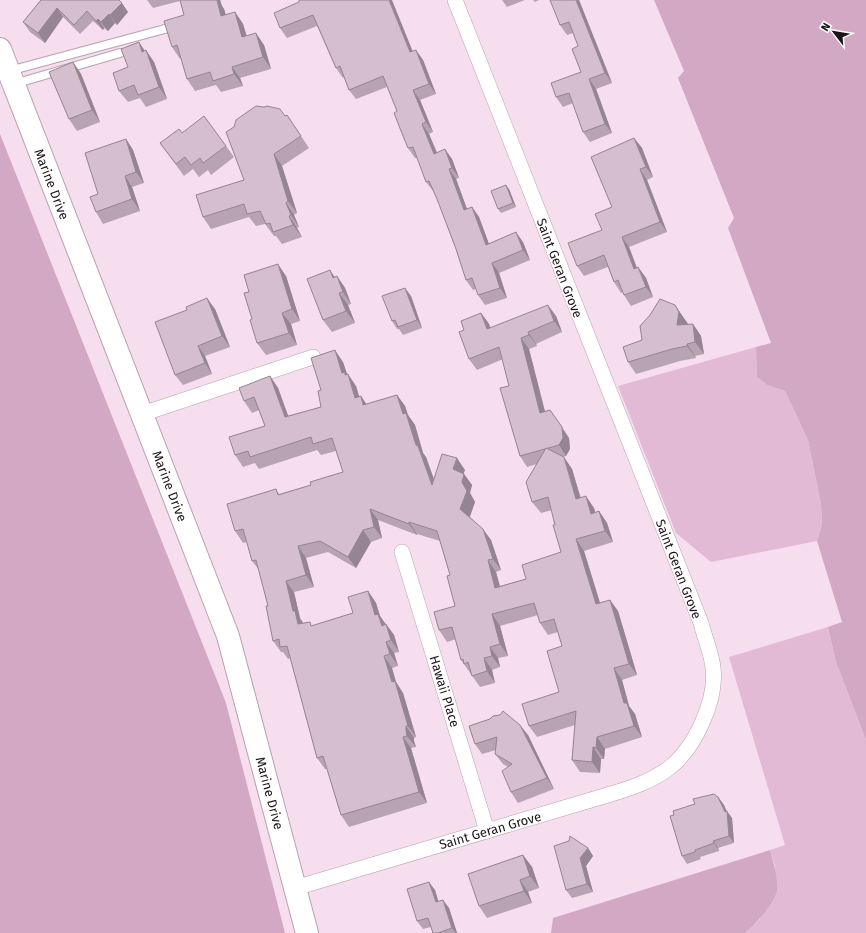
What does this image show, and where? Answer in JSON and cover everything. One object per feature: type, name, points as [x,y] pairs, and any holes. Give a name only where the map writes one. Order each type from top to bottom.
[{"type":"street","name":"Saint Geran Grove","points":[[295,888],[643,784],[670,768],[690,747],[705,717],[712,694],[713,668],[700,623],[455,0]]},
{"type":"street","name":"Marine Drive","points":[[0,50],[228,636],[307,933]]},
{"type":"street","points":[[142,414],[313,357]]},
{"type":"street","name":"Hawaii Place","points":[[402,552],[487,831]]},
{"type":"lane","points":[[11,78],[183,24]]},
{"type":"lane","points":[[11,78],[120,53]]},
{"type":"shaded area","points":[[654,0],[866,0],[866,740],[836,662],[828,627],[842,622],[817,541],[822,524],[821,504],[808,440],[785,391],[767,385],[757,377],[756,347],[771,343],[728,228],[734,218],[678,78],[684,71]]},
{"type":"shaded area","points":[[0,134],[226,703],[285,933],[0,933]]},
{"type":"shaded area","points":[[756,347],[757,377],[767,385],[785,391],[808,440],[821,504],[822,524],[817,541],[711,562],[676,533],[618,386]]},
{"type":"shaded area","points":[[828,627],[836,662],[866,740],[866,933],[745,933],[760,919],[775,866],[770,850],[785,845],[729,657]]},
{"type":"shaded area","points":[[770,850],[777,879],[776,894],[767,910],[745,933],[551,933],[553,918]]},
{"type":"building","points":[[41,0],[119,0],[122,3],[101,22],[98,19],[96,21],[87,11],[74,25],[57,8],[38,33],[23,22]]},
{"type":"building","points":[[180,0],[217,0],[221,16],[235,12],[242,37],[256,33],[263,57],[232,67],[234,74],[213,81],[210,72],[187,79],[177,45],[172,47],[164,21],[184,15]]},
{"type":"building","points":[[299,0],[389,0],[410,52],[416,50],[429,84],[413,90],[426,122],[422,124],[434,154],[445,149],[452,168],[449,169],[464,210],[472,207],[486,245],[516,232],[523,250],[492,263],[500,288],[478,295],[472,278],[466,280],[437,199],[429,181],[426,182],[413,147],[408,148],[403,136],[394,113],[397,111],[383,76],[349,90],[340,66],[336,68],[313,15],[280,28],[274,13],[299,2]]},
{"type":"building","points":[[550,0],[576,0],[605,73],[589,79],[605,124],[583,132],[569,93],[556,97],[551,83],[581,72],[572,49],[578,46],[569,22],[560,25]]},
{"type":"building","points":[[139,42],[142,52],[146,50],[159,87],[138,95],[134,85],[119,91],[113,73],[128,67],[121,49]]},
{"type":"building","points":[[73,62],[92,110],[69,119],[49,72]]},
{"type":"building","points":[[256,106],[267,106],[280,109],[285,116],[287,115],[301,136],[274,154],[288,201],[286,203],[291,215],[289,216],[293,225],[273,232],[270,223],[266,224],[260,211],[247,214],[244,204],[203,217],[196,195],[244,180],[226,132],[234,127],[236,120]]},
{"type":"building","points":[[204,116],[226,146],[203,163],[200,158],[191,165],[185,157],[176,164],[160,143],[179,129],[182,133]]},
{"type":"building","points":[[634,138],[646,167],[640,169],[660,222],[622,237],[634,269],[638,267],[646,287],[624,295],[618,280],[614,282],[604,255],[577,266],[568,243],[602,230],[595,214],[612,207],[591,157]]},
{"type":"building","points":[[126,139],[136,172],[125,176],[132,199],[96,212],[90,197],[98,194],[85,153]]},
{"type":"building","points":[[506,185],[513,203],[498,209],[491,191]]},
{"type":"building","points":[[278,264],[292,309],[282,313],[289,333],[257,343],[250,320],[252,319],[244,293],[249,292],[244,275]]},
{"type":"building","points":[[330,270],[333,278],[337,276],[343,292],[339,293],[346,311],[323,320],[307,279]]},
{"type":"building","points":[[405,288],[417,320],[398,327],[395,320],[392,321],[382,296]]},
{"type":"building","points":[[207,298],[222,336],[198,346],[205,363],[175,375],[155,322],[187,310],[186,307]]},
{"type":"building","points":[[660,299],[675,305],[679,312],[677,325],[693,324],[695,342],[687,344],[687,346],[628,362],[623,347],[642,340],[640,326],[650,315]]},
{"type":"building","points":[[548,305],[554,321],[528,332],[529,335],[521,338],[540,413],[550,410],[562,427],[563,438],[559,445],[520,456],[500,388],[509,386],[499,347],[469,359],[459,332],[464,330],[461,321],[481,313],[487,329]]},
{"type":"building","points":[[335,350],[342,373],[345,372],[345,375],[348,374],[355,398],[361,396],[363,405],[397,395],[403,414],[406,413],[416,445],[418,446],[432,485],[442,454],[457,458],[453,469],[464,474],[462,482],[467,491],[460,509],[483,529],[493,559],[488,560],[495,588],[526,579],[522,565],[561,552],[553,525],[555,525],[548,497],[532,502],[526,482],[546,448],[564,457],[576,499],[586,496],[591,514],[599,511],[605,531],[576,539],[596,604],[610,600],[629,664],[614,668],[624,703],[627,703],[634,726],[597,737],[596,748],[593,747],[592,762],[572,760],[576,711],[529,726],[522,704],[559,692],[547,651],[562,646],[554,619],[540,623],[534,603],[492,614],[500,644],[490,647],[492,656],[484,658],[487,671],[472,676],[468,662],[464,664],[463,659],[461,660],[452,627],[439,630],[434,612],[455,606],[447,576],[450,575],[437,531],[409,522],[409,524],[370,509],[374,527],[363,530],[348,557],[320,541],[298,546],[306,575],[286,581],[293,611],[295,611],[298,624],[310,622],[311,626],[353,613],[348,597],[368,591],[375,615],[378,614],[382,626],[386,624],[391,640],[386,642],[390,654],[384,656],[392,682],[395,681],[408,726],[406,726],[407,736],[403,737],[419,792],[341,815],[323,756],[317,758],[287,646],[280,647],[279,639],[273,641],[266,606],[268,606],[256,560],[252,561],[243,529],[235,531],[227,504],[276,489],[278,495],[311,485],[310,482],[343,472],[332,438],[313,444],[311,437],[250,457],[248,451],[235,455],[229,437],[265,426],[254,397],[244,401],[239,388],[270,376],[285,417],[321,407],[318,391],[321,390],[311,358]]},
{"type":"building","points":[[503,711],[520,725],[547,778],[511,792],[502,771],[512,764],[495,754],[497,737],[475,744],[469,726],[490,719],[493,716],[500,715]]},
{"type":"building","points":[[714,794],[718,797],[725,812],[727,811],[729,836],[713,841],[714,843],[682,856],[670,816],[674,815],[673,811],[695,804],[693,799]]},
{"type":"building","points":[[570,836],[588,848],[580,858],[587,884],[566,890],[554,846],[569,841]]},
{"type":"building","points":[[523,855],[530,876],[520,880],[524,891],[479,906],[468,874]]},
{"type":"building","points":[[429,882],[436,902],[443,900],[452,928],[438,933],[433,933],[428,918],[417,921],[407,889]]}]
